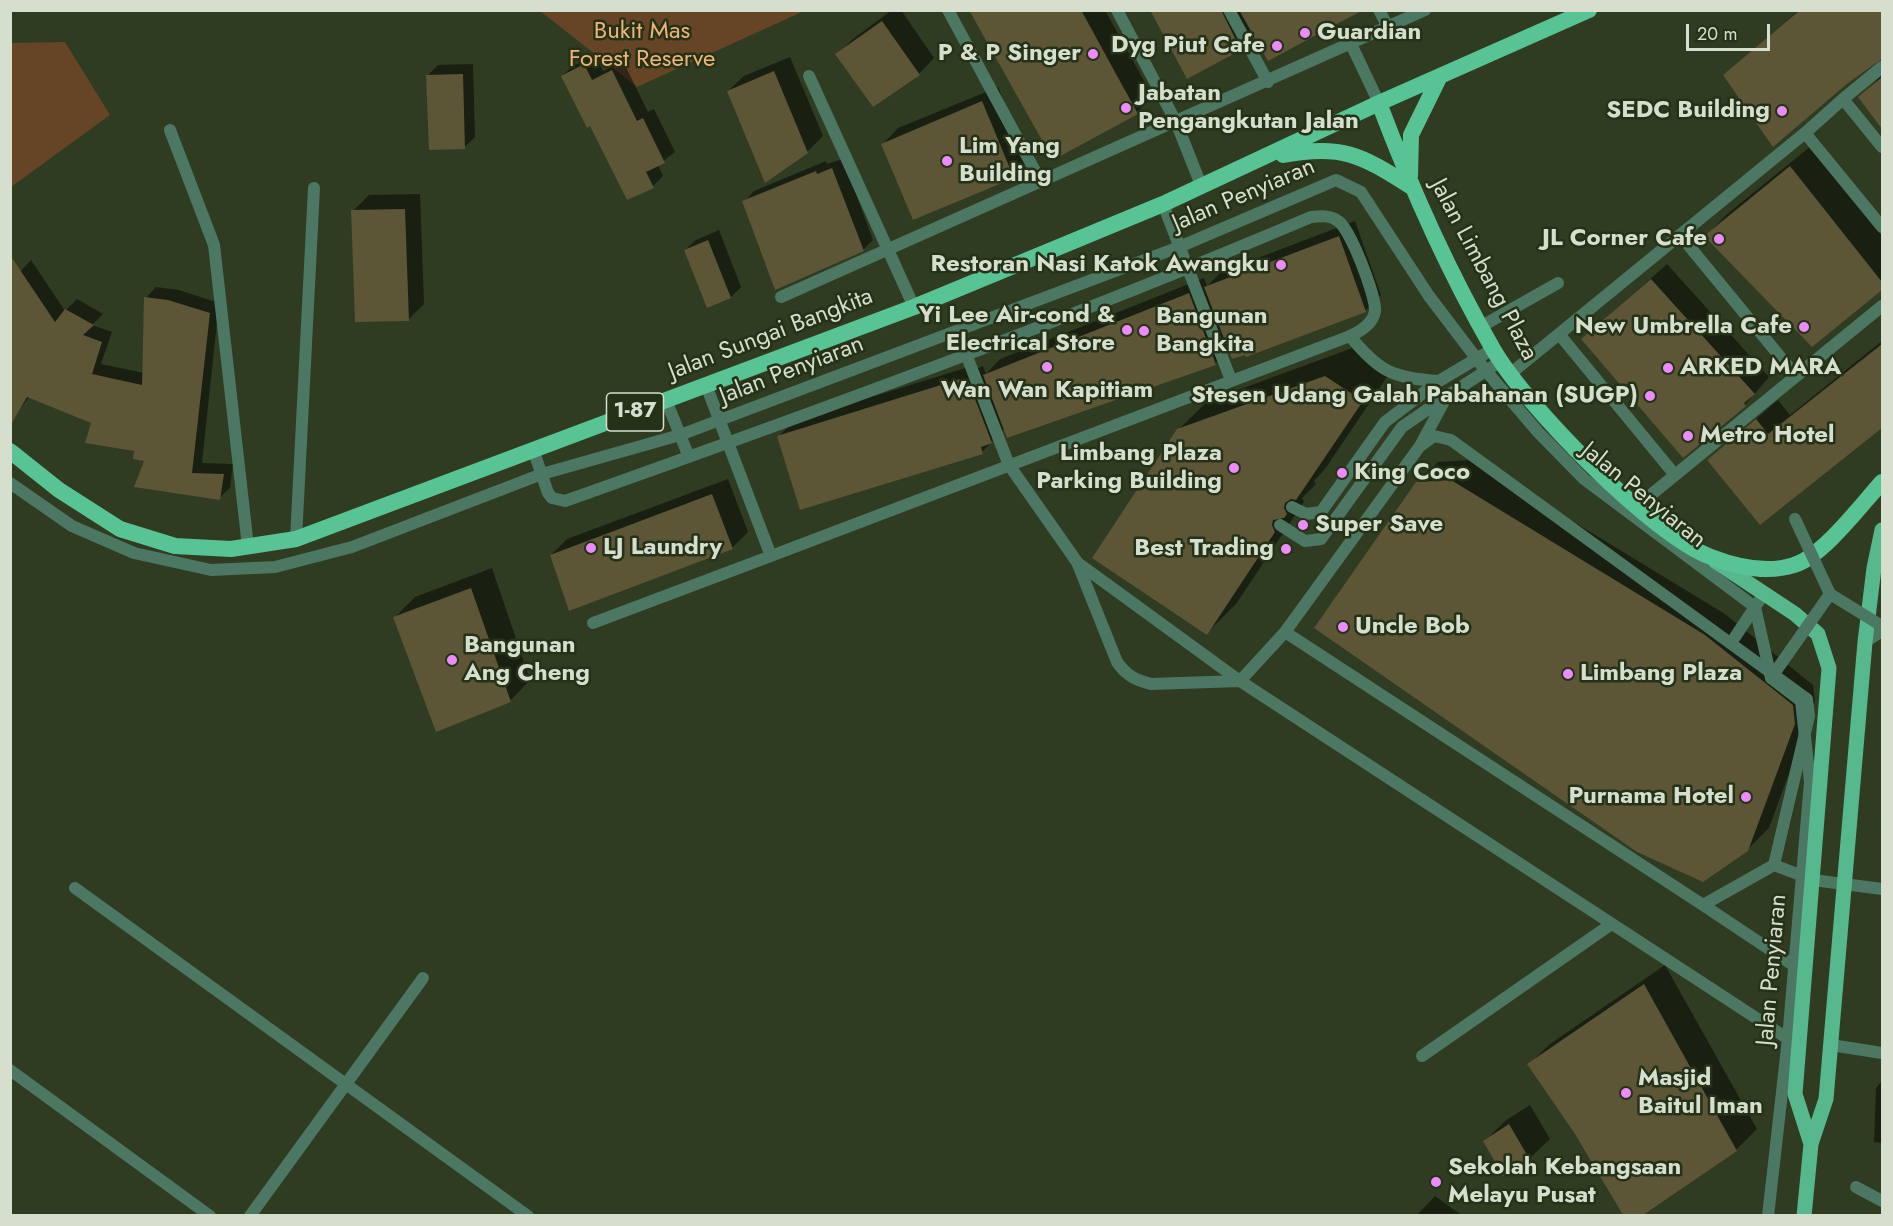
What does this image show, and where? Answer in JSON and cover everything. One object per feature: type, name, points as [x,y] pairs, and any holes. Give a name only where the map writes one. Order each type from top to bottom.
[{"type":"highway","name":"Jalan Sungai Bangkita","points":[[10,451],[59,490],[120,529],[174,546],[231,549],[296,539],[914,307],[1163,204],[1379,103],[1588,10]]},
{"type":"highway","points":[[1410,186],[1411,135],[1440,76]]},
{"type":"highway","name":"Jalan Limbang Plaza","points":[[1379,103],[1410,186],[1501,361],[1566,438],[1636,507],[1677,539],[1710,557],[1765,571],[1797,565],[1825,545],[1882,482]]},
{"type":"highway","name":"1-87","points":[[1262,158],[1314,149],[1348,152],[1378,166],[1410,186]]},
{"type":"main road","points":[[1804,1215],[1811,1144],[1826,1098],[1842,884],[1865,642],[1874,568],[1882,530]]},
{"type":"main road","points":[[1710,557],[1759,601],[1795,614],[1818,634],[1829,668],[1794,1043],[1795,1094],[1811,1144]]},
{"type":"street","points":[[948,10],[1041,182]]},
{"type":"street","points":[[1117,10],[1176,122],[1202,186]]},
{"type":"street","points":[[1229,10],[1268,82]]},
{"type":"street","points":[[1379,10],[1388,27]]},
{"type":"street","points":[[781,297],[1268,82],[1425,10]]},
{"type":"street","points":[[1351,45],[1379,103]]},
{"type":"street","points":[[1280,525],[1305,541],[1321,539],[1402,428],[1501,361],[1558,334],[1805,133],[1882,67]]},
{"type":"street","points":[[809,76],[914,307]]},
{"type":"street","points":[[1843,99],[1882,147]]},
{"type":"street","points":[[170,130],[214,246],[248,546]]},
{"type":"street","points":[[1805,133],[1882,227]]},
{"type":"street","name":"Jalan Penyiaran","points":[[10,483],[72,526],[124,548],[211,570],[275,567],[352,547],[542,474],[680,435],[1179,247],[1336,180],[1361,192],[1429,296],[1476,359],[1538,432],[1584,479],[1759,601]]},
{"type":"street","points":[[296,539],[314,188]]},
{"type":"street","points":[[1163,204],[1231,380]]},
{"type":"street","points":[[533,449],[552,498],[565,501],[966,354],[1188,269],[1311,217],[1326,216],[1340,222],[1348,234],[1373,299],[1375,312],[1370,324],[1350,336],[593,623]]},
{"type":"street","points":[[1680,235],[1796,376]]},
{"type":"street","points":[[1482,327],[1558,284]]},
{"type":"street","points":[[1636,507],[1882,306]]},
{"type":"street","points":[[1558,334],[1675,475]]},
{"type":"street","points":[[1350,336],[1371,361],[1391,373],[1411,379],[1439,381]]},
{"type":"street","points":[[966,354],[1009,465],[1077,562],[1117,662],[1125,673],[1137,681],[1151,684],[1240,681],[1285,632],[1420,446],[1447,396]]},
{"type":"street","points":[[1292,507],[1305,514],[1321,512],[1385,422],[1439,381],[1476,359],[1501,361]]},
{"type":"street","points":[[706,385],[771,556]]},
{"type":"street","points":[[666,400],[689,457]]},
{"type":"street","name":"Jalan Penyiaran","points":[[1420,446],[1434,436],[1451,440],[1731,643],[1801,701],[1810,782],[1808,878]]},
{"type":"street","points":[[1795,519],[1830,594],[1882,626]]},
{"type":"street","points":[[1077,562],[1240,681],[1610,925],[1794,1043]]},
{"type":"street","points":[[1770,674],[1830,594]]},
{"type":"street","points":[[1731,643],[1759,601]]},
{"type":"street","points":[[1759,601],[1770,674]]},
{"type":"street","points":[[1285,632],[1800,969]]},
{"type":"street","points":[[1865,642],[1882,632]]},
{"type":"street","points":[[1703,906],[1774,865],[1805,734]]},
{"type":"street","points":[[1774,865],[1808,878],[1882,889]]},
{"type":"street","points":[[75,888],[528,1215]]},
{"type":"street","points":[[1422,1056],[1610,925]]},
{"type":"street","points":[[250,1215],[423,978]]},
{"type":"street","name":"Jalan Penyiaran","points":[[1768,1215],[1794,1043]]},
{"type":"street","points":[[1831,1045],[1882,1053]]},
{"type":"street","points":[[10,1070],[210,1215]]},
{"type":"street","points":[[1856,1187],[1882,1201]]},
{"type":"green space","name":"Bukit Mas Forest Reserve","points":[[540,11],[804,11],[637,87]]},
{"type":"green space","points":[[65,42],[110,115],[11,187],[11,43]]},
{"type":"building","points":[[969,10],[1081,10],[1138,114],[1053,160]]},
{"type":"building","points":[[1150,10],[1221,10],[1241,50],[1187,79]]},
{"type":"building","points":[[1239,10],[1363,10],[1268,61]]},
{"type":"building","name":"SEDC Building","points":[[1800,10],[1882,10],[1882,59],[1848,83],[1773,147],[1723,75]]},
{"type":"building","points":[[882,21],[920,75],[873,107],[835,54]]},
{"type":"building","points":[[584,64],[592,80],[612,70],[637,121],[643,118],[665,163],[646,172],[654,188],[627,200],[590,126],[587,128],[561,76]]},
{"type":"building","points":[[774,71],[808,153],[765,183],[727,91]]},
{"type":"building","points":[[463,74],[465,149],[429,150],[426,75]]},
{"type":"building","points":[[1882,77],[1882,129],[1858,97]]},
{"type":"building","name":"Lim Yang Building","points":[[982,101],[1014,178],[913,220],[881,144]]},
{"type":"building","points":[[1790,166],[1882,282],[1882,290],[1812,347],[1704,236]]},
{"type":"building","points":[[832,168],[864,251],[775,290],[742,201],[816,171],[817,174]]},
{"type":"building","points":[[405,209],[409,321],[355,322],[351,210]]},
{"type":"building","points":[[1339,236],[1366,312],[1246,357],[1245,355],[1232,359],[1204,287]]},
{"type":"building","points":[[708,240],[731,298],[707,308],[684,250]]},
{"type":"building","points":[[10,255],[55,322],[65,309],[94,325],[83,335],[102,342],[92,374],[142,385],[144,297],[168,300],[210,313],[192,473],[224,474],[220,500],[134,487],[144,461],[133,459],[134,451],[85,443],[91,423],[27,397],[10,426]]},
{"type":"building","name":"ARKED MARA","points":[[1651,279],[1755,394],[1744,403],[1746,406],[1683,458],[1581,339]]},
{"type":"building","name":"Bangunan Bangkita","points":[[1189,293],[1216,365],[1007,438],[983,375]]},
{"type":"building","points":[[1882,344],[1882,428],[1760,525],[1707,460],[1756,419],[1768,434]]},
{"type":"building","name":"Limbang Plaza Parking Building","points":[[1325,376],[1363,401],[1296,500],[1291,499],[1285,503],[1284,508],[1287,514],[1284,518],[1273,520],[1272,525],[1275,532],[1207,635],[1092,558],[1177,429]]},
{"type":"building","points":[[960,379],[961,384],[968,381],[992,443],[981,447],[983,454],[800,510],[777,436]]},
{"type":"building","name":"Limbang Plaza","points":[[1451,480],[1705,635],[1793,705],[1795,724],[1748,851],[1703,882],[1637,852],[1314,628],[1416,482]]},
{"type":"building","points":[[712,494],[733,549],[569,611],[550,555]]},
{"type":"building","name":"Bangunan Ang Cheng","points":[[471,588],[511,702],[436,732],[393,617]]},
{"type":"building","name":"Masjid Baitul Iman","points":[[1644,984],[1737,1151],[1643,1215],[1623,1215],[1575,1134],[1527,1064]]},
{"type":"building","points":[[1509,1124],[1530,1160],[1503,1176],[1483,1141]]},
{"type":"place","name":"Guardian","points":[[1305,33]]},
{"type":"place","name":"Dyg Piut Cafe","points":[[1277,46]]},
{"type":"place","name":"P & P Singer","points":[[1093,54]]},
{"type":"place","name":"Jabatan Pengangkutan Jalan","points":[[1126,108]]},
{"type":"place","name":"SEDC Building","points":[[1782,111]]},
{"type":"place","name":"Lim Yang Building","points":[[947,161]]},
{"type":"place","name":"JL Corner Cafe","points":[[1719,239]]},
{"type":"place","name":"Restoran Nasi Katok Awangku","points":[[1281,265]]},
{"type":"place","name":"New Umbrella Cafe","points":[[1804,327]]},
{"type":"place","name":"Yi Lee Air-cond & Electrical Store","points":[[1127,330]]},
{"type":"place","name":"Bangunan Bangkita","points":[[1144,331]]},
{"type":"place","name":"Wan Wan Kapitiam","points":[[1047,367]]},
{"type":"place","name":"ARKED MARA","points":[[1668,368]]},
{"type":"place","name":"Stesen Udang Galah Pabahanan (SUGP)","points":[[1650,396]]},
{"type":"place","name":"Metro Hotel","points":[[1688,436]]},
{"type":"place","name":"Limbang Plaza Parking Building","points":[[1234,468]]},
{"type":"place","name":"King Coco","points":[[1342,473]]},
{"type":"place","name":"Super Save","points":[[1303,525]]},
{"type":"place","name":"LJ Laundry","points":[[591,548]]},
{"type":"place","name":"Best Trading","points":[[1286,549]]},
{"type":"place","name":"Uncle Bob","points":[[1343,627]]},
{"type":"place","name":"Bangunan Ang Cheng","points":[[452,660]]},
{"type":"place","name":"Limbang Plaza","points":[[1568,674]]},
{"type":"place","name":"Purnama Hotel","points":[[1746,797]]},
{"type":"place","name":"Masjid Baitul Iman","points":[[1626,1093]]},
{"type":"place","name":"Sekolah Kebangsaan Melayu Pusat","points":[[1436,1182]]}]
